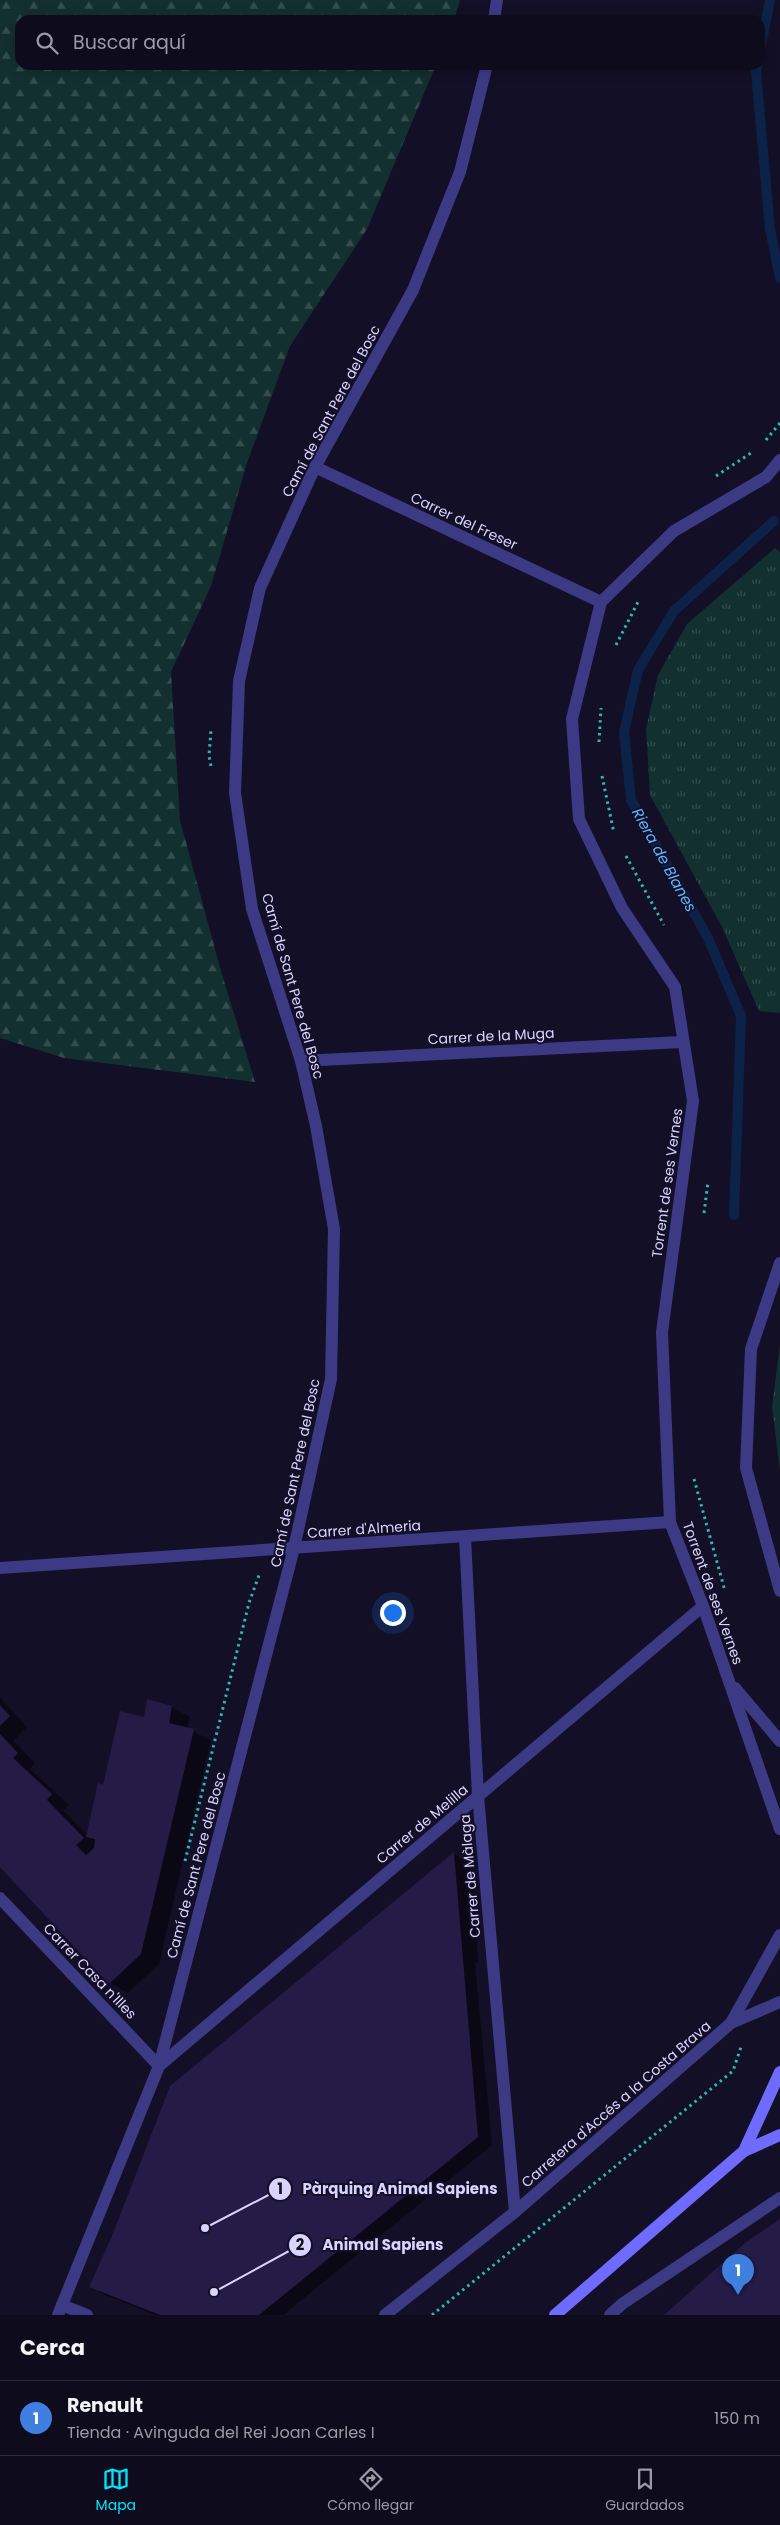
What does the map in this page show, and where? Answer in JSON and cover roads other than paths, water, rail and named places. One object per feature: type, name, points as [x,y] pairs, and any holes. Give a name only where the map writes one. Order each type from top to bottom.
[{"type":"main road","points":[[744,2151],[780,2072]]},
{"type":"main road","points":[[555,2315],[744,2151],[780,2135]]},
{"type":"street","points":[[495,15],[497,0]]},
{"type":"street","name":"Camí de Sant Pere del Bosc","points":[[60,2310],[159,2066],[294,1548],[331,1379],[334,1229],[302,1060],[252,909],[235,792],[239,681],[260,588],[315,467],[413,290],[460,172],[486,70]]},
{"type":"street","points":[[601,602],[674,531],[766,477],[780,460]]},
{"type":"street","name":"Carrer del Freser","points":[[315,467],[601,602]]},
{"type":"street","name":"Torrent de ses Vernes","points":[[601,602],[572,719],[579,818],[622,908],[675,987],[682,1042],[693,1102],[662,1332],[670,1522],[703,1606],[780,1828]]},
{"type":"street","name":"Carrer de la Muga","points":[[302,1060],[682,1042]]},
{"type":"street","points":[[780,1263],[750,1349],[746,1468],[780,1591]]},
{"type":"street","name":"Carrer d'Almeria","points":[[0,1568],[670,1522]]},
{"type":"street","name":"Carrer de Màlaga","points":[[465,1537],[478,1796],[515,2212]]},
{"type":"street","name":"Carrer de Melilla","points":[[159,2066],[703,1606]]},
{"type":"street","points":[[730,1682],[780,1741]]},
{"type":"street","name":"Carrer Casa n'Illes","points":[[0,1898],[159,2066]]},
{"type":"street","points":[[731,2024],[780,1935]]},
{"type":"street","name":"Carretera d'Accés a la Costa Brava","points":[[385,2315],[515,2212],[731,2024],[780,2002]]},
{"type":"street","points":[[610,2315],[622,2304],[780,2198]]},
{"type":"street","points":[[60,2310],[87,2315]]},
{"type":"waterway","name":"Riera de Blanes","points":[[765,26],[770,0]]},
{"type":"waterway","name":"Riera de Blanes","points":[[756,70],[770,229],[780,278]]},
{"type":"waterway","name":"Riera de Blanes","points":[[734,1215],[741,1016],[708,938],[631,800],[624,732],[638,670],[674,611],[774,521]]},
{"type":"place","name":"Pàrquing Animal Sapiens","points":[[205,2228]]},
{"type":"place","name":"Animal Sapiens","points":[[214,2292]]},
{"type":"place","name":"Renault","points":[[738,2295]]}]
